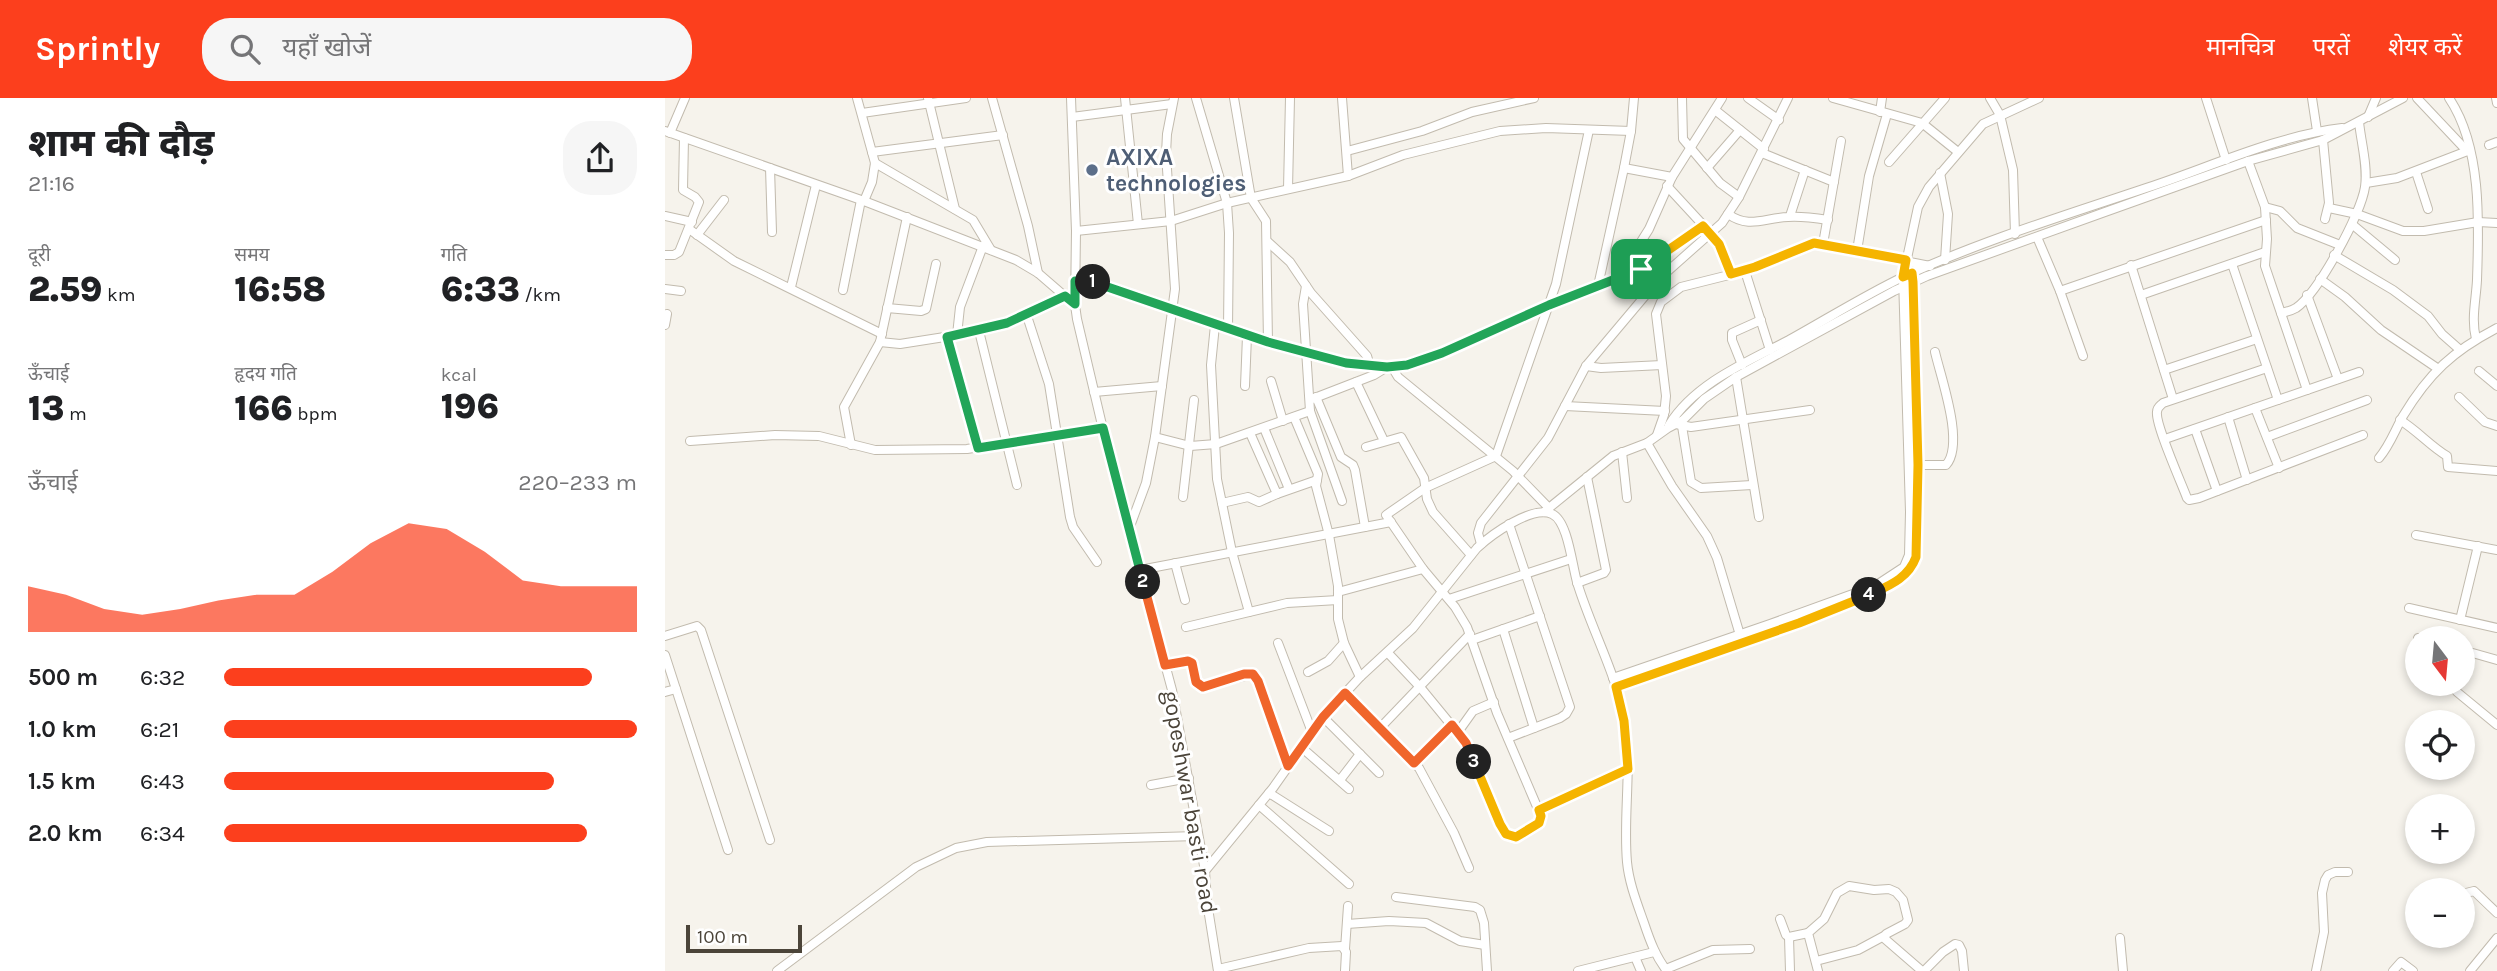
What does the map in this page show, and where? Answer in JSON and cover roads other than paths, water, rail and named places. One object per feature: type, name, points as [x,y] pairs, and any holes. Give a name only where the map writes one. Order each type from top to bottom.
[{"type":"street","points":[[685,98],[668,132],[907,217],[1016,260],[1038,272],[1075,304]]},
{"type":"street","points":[[843,290],[862,201],[873,182],[875,163],[857,98]]},
{"type":"street","points":[[862,113],[929,100],[966,98]]},
{"type":"street","points":[[992,98],[1038,272]]},
{"type":"street","name":"gopeshwar basti road","points":[[1071,98],[1076,230],[1075,304],[1094,392],[1165,665],[1189,778],[1218,970]]},
{"type":"street","points":[[1125,98],[1138,225]]},
{"type":"street","points":[[1196,98],[1227,203],[1228,329]]},
{"type":"street","points":[[1234,98],[1251,198],[1265,217],[1268,242],[1268,342]]},
{"type":"street","points":[[1288,189],[1290,98]]},
{"type":"street","points":[[1342,98],[1347,176]]},
{"type":"street","points":[[1347,151],[1422,131],[1472,112],[1534,98]]},
{"type":"street","points":[[1598,286],[1624,168],[1634,98]]},
{"type":"street","points":[[1682,98],[1682,135],[1720,183],[1739,197]]},
{"type":"street","points":[[1622,278],[1627,264],[1649,229],[1672,177],[1722,98]]},
{"type":"street","points":[[1748,98],[1779,120]]},
{"type":"street","points":[[1481,544],[1478,528],[1548,438],[1586,366],[1660,278],[1711,234],[1728,214],[1789,98]]},
{"type":"street","points":[[1833,98],[1922,123],[1958,152]]},
{"type":"street","points":[[1857,251],[1869,176],[1884,113],[1882,98]]},
{"type":"street","points":[[1889,162],[1945,98]]},
{"type":"street","points":[[1990,98],[2000,115],[2013,170],[2015,234]]},
{"type":"street","points":[[1614,682],[1875,586],[1896,574],[1908,561],[1909,424],[1903,282],[1922,198],[1983,124],[2039,98]]},
{"type":"street","points":[[2206,98],[2226,160]]},
{"type":"street","points":[[2312,98],[2318,131]]},
{"type":"street","points":[[2368,117],[2376,98]]},
{"type":"street","points":[[1752,485],[1701,488],[1694,485],[1675,426],[1675,415],[1699,392],[1742,365],[1903,282],[2248,161],[2323,139],[2403,98]]},
{"type":"street","points":[[2417,98],[2468,150]]},
{"type":"street","points":[[2449,98],[2463,123],[2478,222],[2473,321],[2476,339]]},
{"type":"street","points":[[929,100],[955,209]]},
{"type":"street","points":[[1072,117],[1173,101],[1166,154],[1175,267],[1173,311],[1156,437],[1146,483],[1129,529]]},
{"type":"street","points":[[1715,110],[1763,151],[1834,182]]},
{"type":"street","points":[[2281,313],[2298,307],[2320,279],[2353,225],[2366,183],[2359,122]]},
{"type":"street","points":[[1913,278],[1930,266],[1945,260],[2226,160],[2318,131],[2348,127]]},
{"type":"street","points":[[1076,230],[1171,221],[1227,203],[1347,176],[1403,155],[1500,131],[1518,128],[1631,131]]},
{"type":"street","points":[[1388,653],[1466,743],[1506,834],[1516,837],[1539,823],[1539,810],[1461,616],[1423,569],[1387,517],[1387,513],[1425,488],[1496,456],[1549,305],[1589,130]]},
{"type":"street","points":[[1707,168],[1739,130]]},
{"type":"street","points":[[872,152],[1003,135]]},
{"type":"street","points":[[684,138],[683,190],[699,202],[693,229]]},
{"type":"street","points":[[2323,139],[2329,208],[2325,219]]},
{"type":"street","points":[[1823,244],[1841,141]]},
{"type":"street","points":[[2366,183],[2416,172],[2468,150]]},
{"type":"street","points":[[2248,161],[2265,207],[2265,266],[2307,390]]},
{"type":"street","points":[[875,163],[955,209],[978,226],[987,248],[960,307],[957,335]]},
{"type":"street","points":[[770,168],[772,232]]},
{"type":"street","points":[[1624,168],[1672,177]]},
{"type":"street","points":[[1790,216],[1805,170]]},
{"type":"street","points":[[2416,172],[2428,209]]},
{"type":"street","points":[[1940,173],[1948,214],[1945,260]]},
{"type":"street","points":[[791,287],[816,185]]},
{"type":"street","points":[[1667,186],[1719,244],[1731,274]]},
{"type":"street","points":[[665,255],[679,252],[693,229],[724,200]]},
{"type":"street","points":[[2265,207],[2280,211],[2297,228],[2340,245]]},
{"type":"street","points":[[2329,208],[2357,214],[2403,231],[2424,231],[2478,222],[2497,223]]},
{"type":"street","points":[[1728,214],[1746,223],[1790,216],[1828,220]]},
{"type":"street","points":[[665,216],[693,229],[734,261],[791,287],[894,345],[978,331],[1027,316],[1065,296]]},
{"type":"street","points":[[851,445],[844,407],[881,338],[907,217]]},
{"type":"street","points":[[2060,291],[2266,220]]},
{"type":"street","points":[[2353,225],[2395,260]]},
{"type":"street","points":[[1075,281],[1103,284],[1173,311],[1307,353],[1370,366],[1389,367],[1407,365],[1442,353],[1549,305],[1622,278],[1651,264],[1703,226]]},
{"type":"street","points":[[2037,237],[2083,356]]},
{"type":"street","points":[[1268,242],[1290,262],[1306,286],[1367,356],[1370,366]]},
{"type":"street","points":[[1657,435],[1665,411],[1666,396],[1656,314],[1661,302],[1681,287],[1745,271],[1806,245],[1823,244],[1930,266]]},
{"type":"street","points":[[2141,295],[2265,252]]},
{"type":"street","points":[[2334,255],[2419,309],[2459,349]]},
{"type":"street","points":[[887,308],[921,311],[926,309],[936,264]]},
{"type":"street","points":[[2232,264],[2278,400]]},
{"type":"street","points":[[2131,265],[2173,400]]},
{"type":"street","points":[[1745,271],[1770,350]]},
{"type":"street","points":[[1614,682],[1799,623],[1895,583],[1912,569],[1916,557],[1918,465],[1913,278]]},
{"type":"street","points":[[2320,279],[2345,297],[2381,330],[2437,368]]},
{"type":"street","points":[[1205,871],[1269,793],[1323,717],[1360,677],[1446,595],[1481,544],[1509,524],[1546,510],[1613,457],[1647,443],[1683,421],[1704,399],[1736,377],[1903,282]]},
{"type":"street","points":[[1306,286],[1303,304],[1313,398],[1341,457],[1353,465],[1365,527]]},
{"type":"street","points":[[665,289],[681,291]]},
{"type":"street","points":[[2307,295],[2338,379]]},
{"type":"street","points":[[665,325],[667,314]]},
{"type":"street","points":[[1027,316],[1045,370],[1073,527],[1097,562]]},
{"type":"street","points":[[1742,365],[1732,340],[1733,333],[1761,320]]},
{"type":"street","points":[[1215,325],[1211,365],[1217,479],[1232,552],[1249,612]]},
{"type":"street","points":[[2379,458],[2400,421],[2437,368],[2459,349],[2497,328]]},
{"type":"street","points":[[978,331],[1017,485]]},
{"type":"street","points":[[1245,386],[1247,336]]},
{"type":"street","points":[[947,337],[978,448]]},
{"type":"street","points":[[2164,370],[2257,339]]},
{"type":"street","points":[[1918,465],[1946,465],[1952,457],[1952,426],[1935,352]]},
{"type":"street","points":[[1586,366],[1601,368],[1662,365]]},
{"type":"street","points":[[1313,398],[1389,367]]},
{"type":"street","points":[[1389,367],[1519,476],[1546,510],[1559,519],[1577,583],[1614,682],[1624,721],[1628,769],[1627,863],[1634,894],[1654,952],[1666,970],[1713,950],[1750,949]]},
{"type":"street","points":[[2267,368],[2163,403],[2156,413],[2187,498],[2192,500],[2363,435]]},
{"type":"street","points":[[2479,371],[2497,386]]},
{"type":"street","points":[[2165,439],[2359,372]]},
{"type":"street","points":[[1736,377],[1759,517]]},
{"type":"street","points":[[1271,381],[1283,421]]},
{"type":"street","points":[[1356,382],[1384,441]]},
{"type":"street","points":[[1094,392],[1162,386]]},
{"type":"street","points":[[2459,397],[2485,422],[2497,426]]},
{"type":"street","points":[[1313,398],[1310,411],[1342,501]]},
{"type":"street","points":[[1183,496],[1191,446],[1194,400]]},
{"type":"street","points":[[2267,437],[2367,400]]},
{"type":"street","points":[[1565,406],[1665,411]]},
{"type":"street","points":[[2255,408],[2279,468]]},
{"type":"street","points":[[1675,426],[1691,427],[1810,410]]},
{"type":"street","points":[[1156,437],[1191,446],[1216,444],[1310,411]]},
{"type":"street","points":[[1294,417],[1317,471],[1316,485],[1329,534],[1338,596],[1338,619],[1344,643],[1360,677]]},
{"type":"street","points":[[2228,417],[2247,480]]},
{"type":"street","points":[[2400,421],[2419,432],[2436,451],[2447,456],[2448,467],[2497,471]]},
{"type":"street","points":[[690,441],[808,436],[895,450],[978,448],[1103,428]]},
{"type":"street","points":[[1263,428],[1289,489]]},
{"type":"street","points":[[2195,429],[2217,491]]},
{"type":"street","points":[[1250,433],[1277,494]]},
{"type":"street","points":[[1366,447],[1397,436],[1403,440],[1424,478],[1427,499],[1433,512],[1471,555]]},
{"type":"street","points":[[1647,443],[1672,486],[1707,536],[1717,558],[1740,635]]},
{"type":"street","points":[[1622,452],[1627,498]]},
{"type":"street","points":[[1577,583],[1606,570],[1587,477]]},
{"type":"street","points":[[1221,503],[1248,497],[1259,502],[1317,480]]},
{"type":"street","points":[[1140,570],[1391,522]]},
{"type":"street","points":[[1508,738],[1560,718],[1570,707],[1509,524]]},
{"type":"street","points":[[2416,535],[2497,550]]},
{"type":"street","points":[[2461,620],[2478,546]]},
{"type":"street","points":[[1446,595],[1571,559]]},
{"type":"street","points":[[1175,563],[1185,600]]},
{"type":"street","points":[[1185,627],[1287,603],[1338,596],[1423,569]]},
{"type":"street","points":[[2409,608],[2497,628]]},
{"type":"street","points":[[1380,728],[1471,637],[1540,616]]},
{"type":"street","points":[[665,636],[697,626],[701,630],[770,840]]},
{"type":"street","points":[[1503,629],[1534,728]]},
{"type":"street","points":[[1278,643],[1312,732]]},
{"type":"street","points":[[1308,672],[1328,661],[1344,643]]},
{"type":"street","points":[[2475,654],[2497,660]]},
{"type":"street","points":[[665,655],[728,850]]},
{"type":"street","points":[[1165,665],[1188,661],[1192,663],[1196,682],[1203,687],[1244,674],[1253,674],[1258,681],[1288,766]]},
{"type":"street","points":[[665,692],[676,689]]},
{"type":"street","points":[[1345,693],[1414,763],[1429,783],[1469,868]]},
{"type":"street","points":[[2462,696],[2497,725]]},
{"type":"street","points":[[1414,763],[1473,711],[1494,702]]},
{"type":"street","points":[[1323,717],[1379,773]]},
{"type":"street","points":[[1301,747],[1349,789]]},
{"type":"street","points":[[1340,780],[1360,754]]},
{"type":"street","points":[[1539,810],[1628,769]]},
{"type":"street","points":[[1151,785],[1189,778]]},
{"type":"street","points":[[1269,793],[1329,831]]},
{"type":"street","points":[[1259,805],[1349,884]]},
{"type":"street","points":[[777,971],[916,867],[956,848],[987,842],[1197,836]]},
{"type":"street","points":[[2316,971],[2324,932],[2322,901],[2325,880],[2335,872],[2348,872]]},
{"type":"street","points":[[1789,937],[1808,933],[1824,919],[1837,893],[1849,886],[1889,889],[1903,900],[1908,920],[1858,950],[1816,961]]},
{"type":"street","points":[[2475,892],[2497,913]]},
{"type":"street","points":[[1396,897],[1475,907],[1480,910],[1484,923],[1487,971]]},
{"type":"street","points":[[1345,971],[1348,906]]},
{"type":"street","points":[[1780,919],[1786,936],[1789,937],[1790,971]]},
{"type":"street","points":[[1347,924],[1389,921],[1426,923],[1460,941],[1485,945]]},
{"type":"street","points":[[1808,933],[1818,971]]},
{"type":"street","points":[[1884,936],[1887,942],[1923,971],[1943,952],[1955,944],[1959,945],[1964,971]]},
{"type":"street","points":[[2120,938],[2123,971]]},
{"type":"street","points":[[2470,971],[2497,938]]},
{"type":"street","points":[[1218,970],[1309,948],[1342,946],[1345,949]]},
{"type":"street","points":[[1578,971],[1654,952]]},
{"type":"street","points":[[1635,957],[1641,971]]},
{"type":"street","points":[[2393,971],[2398,963],[2403,962],[2413,971]]},
{"type":"place","name":"AXIXA technologies","points":[[1092,170]]}]
